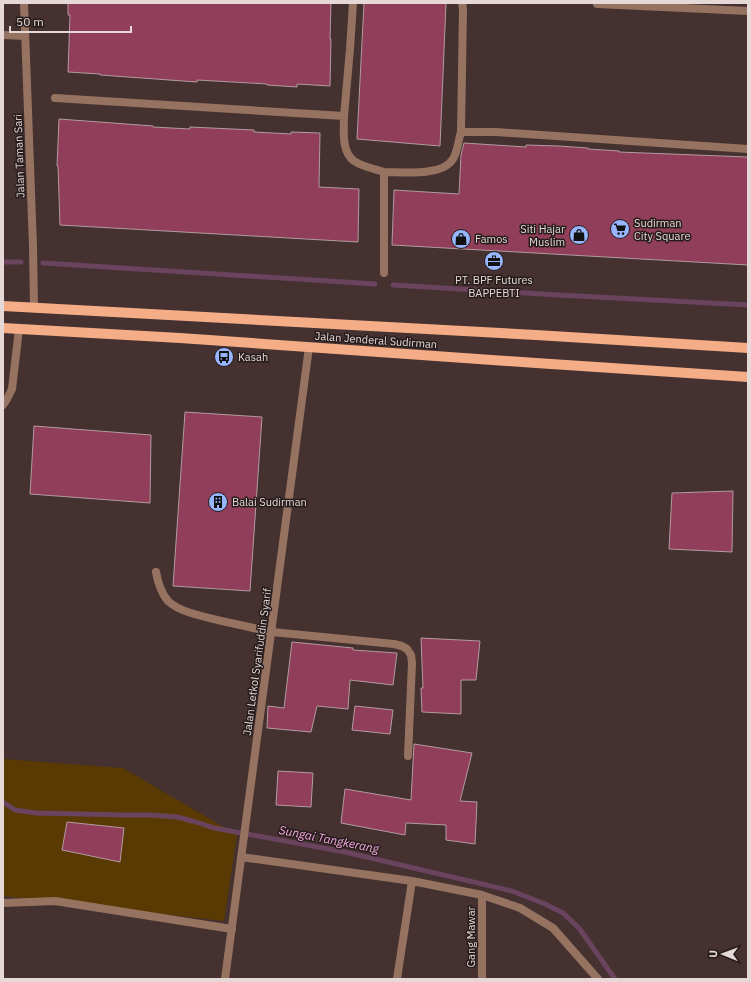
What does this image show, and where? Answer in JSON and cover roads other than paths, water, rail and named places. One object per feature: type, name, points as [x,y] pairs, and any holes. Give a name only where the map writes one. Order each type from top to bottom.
[{"type":"main road","name":"Jalan Jenderal Sudirman","points":[[3,306],[748,348]]},
{"type":"main road","name":"Jalan Jenderal Sudirman","points":[[3,328],[172,337],[748,377]]},
{"type":"street","name":"Jalan Taman Sari","points":[[24,3],[34,308]]},
{"type":"street","points":[[353,3],[344,116],[344,144],[348,154],[354,161],[384,172],[428,172],[437,170],[446,166],[452,161],[456,154],[460,132],[462,3]]},
{"type":"street","points":[[596,3],[694,6],[748,11]]},
{"type":"street","points":[[3,35],[25,36]]},
{"type":"street","points":[[55,98],[344,116]]},
{"type":"street","points":[[460,132],[496,132],[748,149]]},
{"type":"street","points":[[384,172],[384,273]]},
{"type":"street","points":[[3,405],[12,389],[19,329]]},
{"type":"street","name":"Jalan Letkol Syarifuddin Syarif","points":[[225,979],[309,347]]},
{"type":"street","points":[[156,572],[158,582],[168,601],[174,606],[197,615],[272,632],[394,644],[407,649],[411,655],[412,674],[408,756]]},
{"type":"street","points":[[242,854],[412,881],[482,895],[520,908],[553,928],[598,979]]},
{"type":"street","points":[[397,979],[412,881]]},
{"type":"street","name":"Gang Mawar","points":[[482,895],[482,979]]},
{"type":"street","points":[[3,903],[55,901],[232,929]]},
{"type":"waterway","points":[[3,262],[21,262]]},
{"type":"waterway","points":[[43,263],[375,284]]},
{"type":"waterway","points":[[393,285],[748,305]]},
{"type":"waterway","name":"Sungai Tangkerang","points":[[3,802],[15,810],[36,813],[151,815],[177,817],[214,828],[345,852],[512,891],[563,913],[579,928],[615,979]]},
{"type":"place","name":"Sudirman City Square","points":[[620,229]]},
{"type":"place","name":"Siti Hajar Muslim","points":[[579,235]]},
{"type":"place","name":"Famos","points":[[461,239]]},
{"type":"place","name":"PT. BPF Futures BAPPEBTI","points":[[494,261]]},
{"type":"place","name":"Kasah","points":[[224,357]]},
{"type":"place","name":"Balai Sudirman","points":[[218,502]]}]
